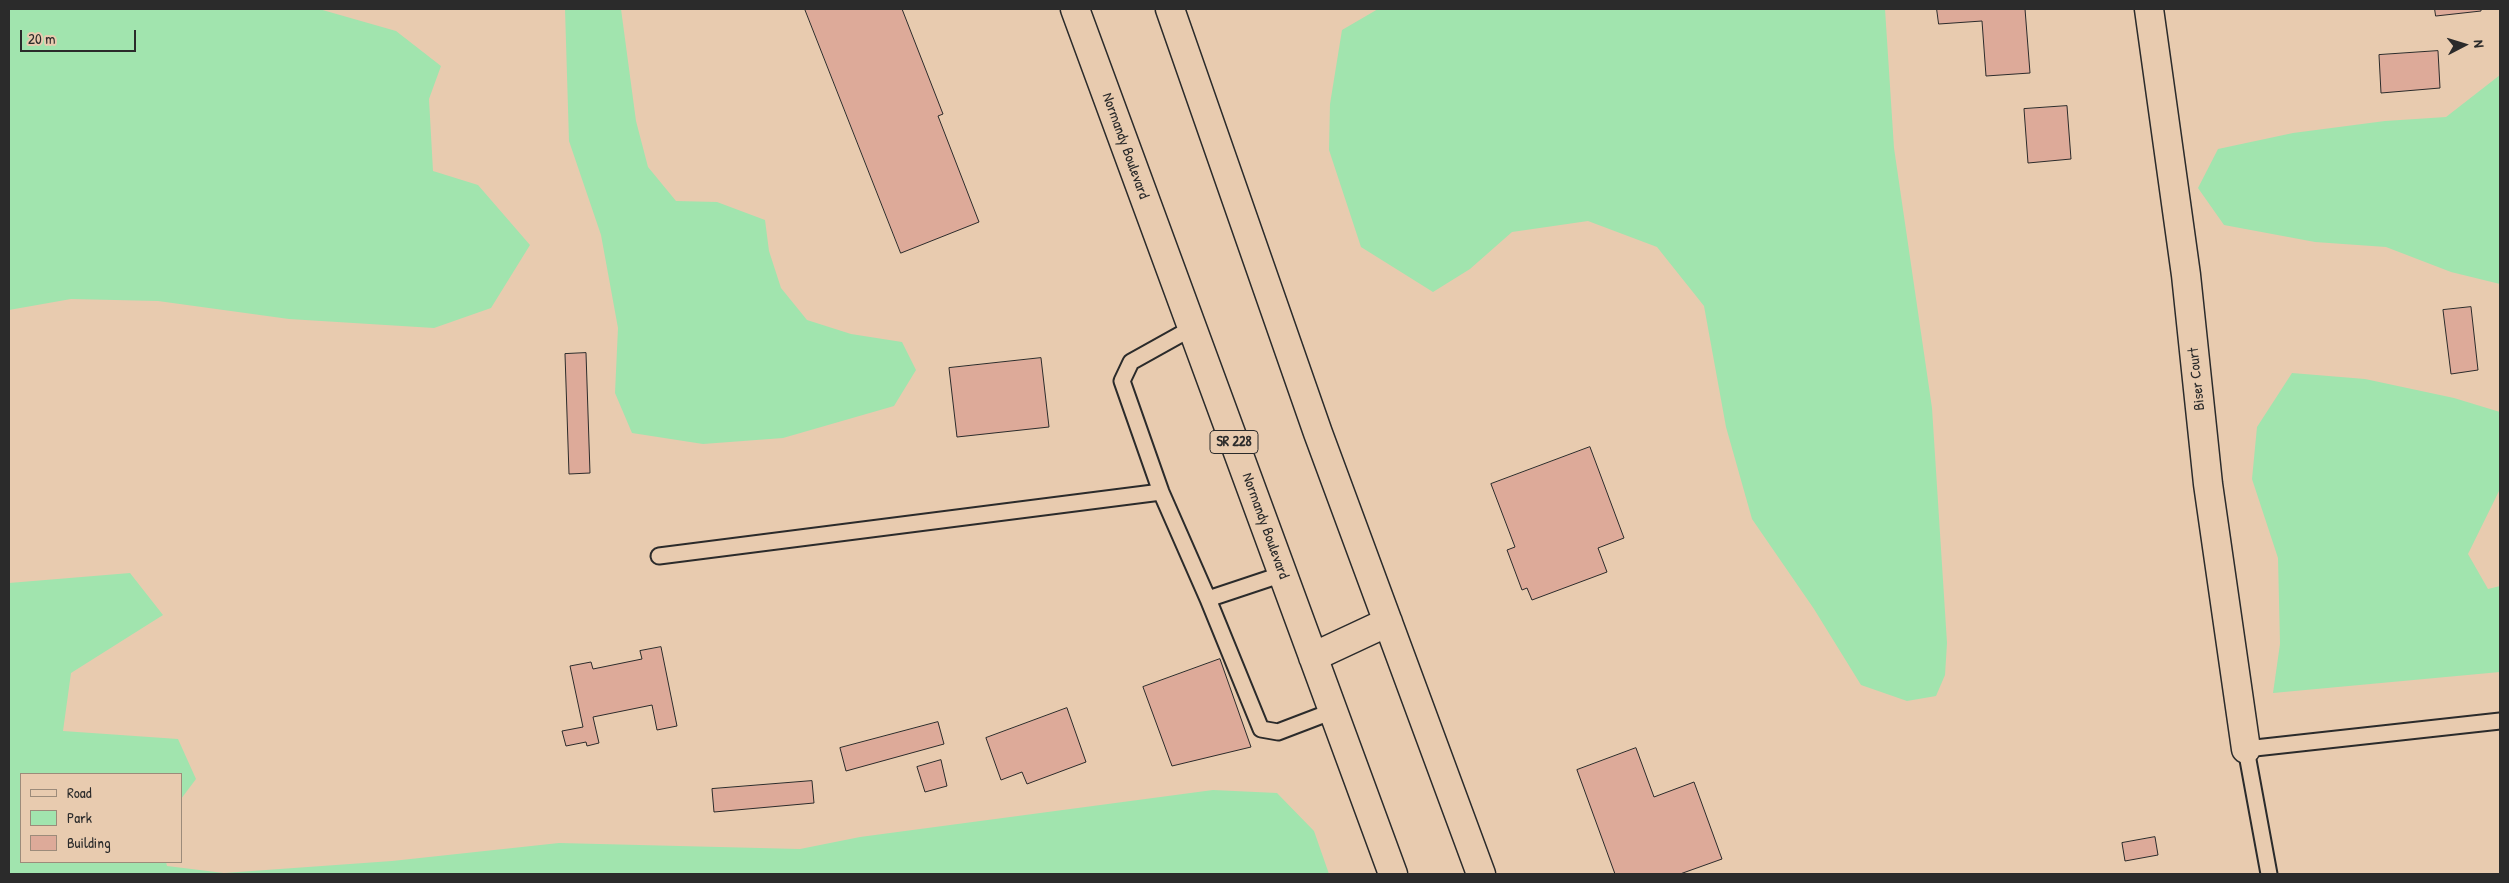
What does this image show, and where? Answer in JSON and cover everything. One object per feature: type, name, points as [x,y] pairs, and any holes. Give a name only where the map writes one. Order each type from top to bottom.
[{"type":"main road","name":"Normandy Boulevard","points":[[1075,9],[1393,874]]},
{"type":"main road","points":[[1170,9],[1314,423],[1481,874]]},
{"type":"main road","name":"Biser Court","points":[[2148,9],[2186,275],[2208,484],[2246,749]]},
{"type":"main road","points":[[1313,657],[1388,622]]},
{"type":"lane","points":[[1192,328],[1131,362],[1122,381],[1161,492],[1208,599],[1261,729],[1278,732],[1333,711]]},
{"type":"lane","points":[[659,556],[1161,492]]},
{"type":"lane","points":[[1208,599],[1283,574]]},
{"type":"lane","points":[[2269,874],[2246,749],[2500,721]]},
{"type":"green space","points":[[9,9],[319,9],[396,31],[441,66],[429,99],[433,171],[478,185],[530,245],[491,308],[434,328],[289,319],[158,301],[71,299],[9,310]]},
{"type":"green space","points":[[565,9],[621,9],[636,121],[648,167],[676,201],[717,202],[765,220],[769,251],[781,288],[807,320],[851,334],[902,342],[916,370],[894,406],[783,438],[703,444],[632,433],[615,393],[618,328],[601,235],[569,141]]},
{"type":"green space","points":[[1378,9],[1885,9],[1894,148],[1932,408],[1947,643],[1945,675],[1936,696],[1907,701],[1861,685],[1814,609],[1752,519],[1726,427],[1704,306],[1657,247],[1588,221],[1512,232],[1470,269],[1433,292],[1361,247],[1329,150],[1330,104],[1342,30]]},
{"type":"green space","points":[[2500,75],[2500,284],[2451,272],[2386,247],[2315,242],[2224,225],[2198,188],[2218,149],[2293,133],[2385,121],[2446,117]]},
{"type":"green space","points":[[2292,373],[2365,379],[2454,398],[2500,412],[2500,489],[2468,554],[2488,589],[2500,586],[2500,672],[2273,693],[2280,644],[2278,558],[2252,479],[2257,427]]},
{"type":"green space","points":[[130,573],[163,615],[71,673],[63,731],[178,739],[196,779],[182,798],[182,773],[20,773],[20,863],[166,863],[167,866],[224,873],[392,861],[559,843],[800,849],[860,837],[1213,790],[1277,793],[1314,831],[1329,874],[9,874],[9,583]]},
{"type":"building","points":[[805,9],[902,9],[943,114],[938,116],[979,222],[901,253]]},
{"type":"building","points":[[1937,9],[2025,9],[2030,73],[1986,76],[1982,21],[1939,24]]},
{"type":"building","points":[[2435,9],[2481,9],[2481,11],[2436,16]]},
{"type":"building","points":[[2438,51],[2440,88],[2381,93],[2379,55]]},
{"type":"building","points":[[2067,106],[2071,159],[2028,163],[2024,109]]},
{"type":"building","points":[[2471,307],[2478,370],[2451,374],[2443,310]]},
{"type":"building","points":[[586,353],[590,473],[569,474],[565,354]]},
{"type":"building","points":[[1041,358],[1049,427],[957,437],[949,368]]},
{"type":"building","points":[[1590,447],[1624,538],[1598,548],[1607,572],[1532,600],[1527,588],[1522,590],[1507,550],[1515,547],[1491,484]]},
{"type":"building","points":[[661,647],[677,726],[657,730],[652,705],[593,717],[599,743],[587,746],[586,742],[566,746],[562,731],[583,727],[570,666],[591,662],[593,669],[642,659],[640,651]]},
{"type":"building","points":[[1220,659],[1251,747],[1172,766],[1143,687]]},
{"type":"building","points":[[1067,708],[1086,762],[1027,784],[1022,772],[1001,780],[986,738]]},
{"type":"building","points":[[938,722],[944,744],[846,771],[840,748]]},
{"type":"building","points":[[1636,748],[1654,797],[1694,782],[1722,859],[1680,874],[1615,874],[1577,770]]},
{"type":"building","points":[[941,760],[947,786],[925,792],[917,767]]},
{"type":"building","points":[[812,781],[814,803],[714,812],[712,789]]},
{"type":"building","points":[[2155,837],[2158,855],[2125,861],[2122,843]]}]
